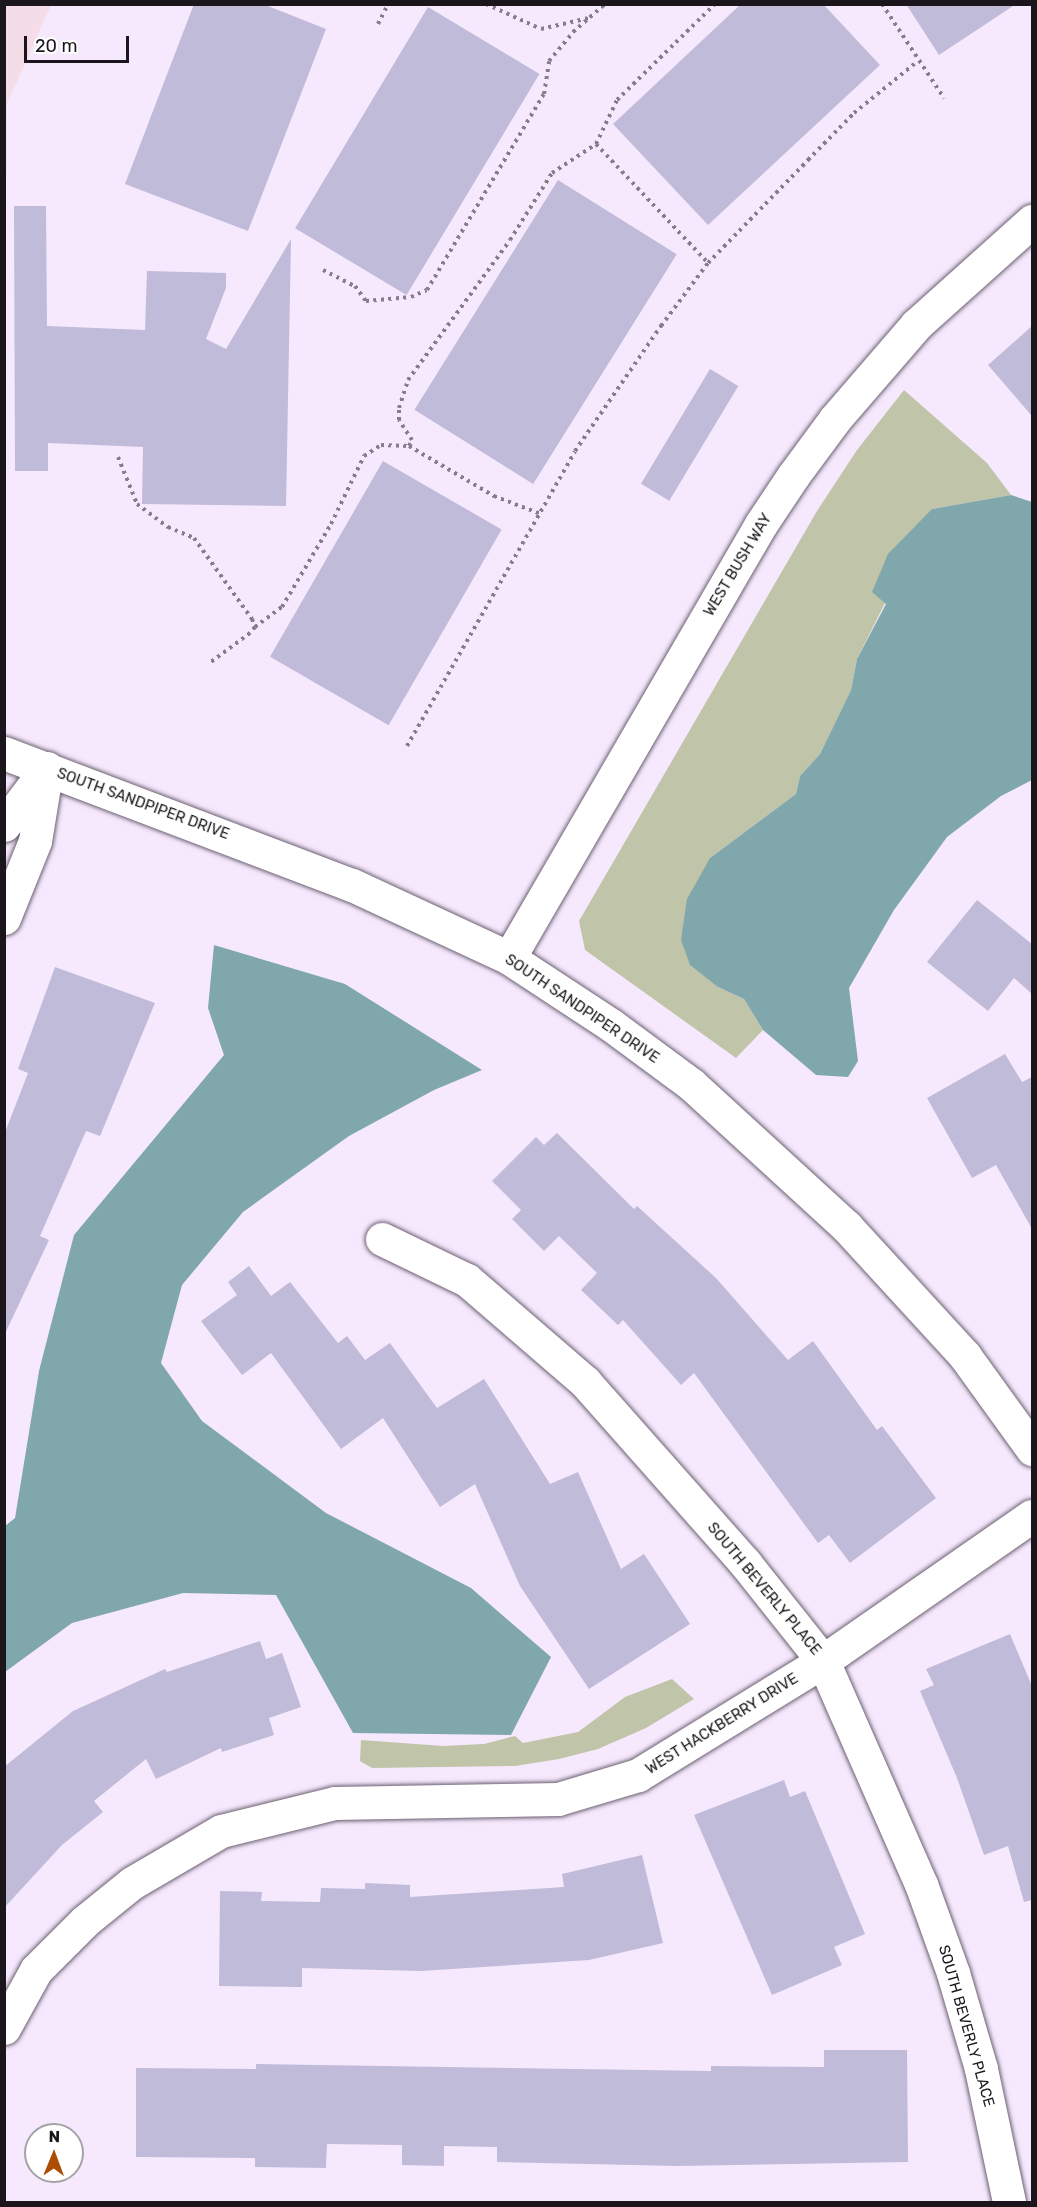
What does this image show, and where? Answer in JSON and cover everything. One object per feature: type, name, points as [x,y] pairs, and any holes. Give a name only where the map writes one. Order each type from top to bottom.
[{"type":"street","name":"WEST BUSH WAY","points":[[509,958],[793,476],[834,419],[916,326],[1032,221]]},
{"type":"street","name":"SOUTH SANDPIPER DRIVE","points":[[4,753],[321,873],[509,958],[611,1024],[692,1085],[787,1170],[899,1279],[965,1356],[1032,1449]]},
{"type":"street","points":[[4,825],[47,768]]},
{"type":"street","points":[[4,918],[35,841],[47,768]]},
{"type":"street","name":"SOUTH BEVERLY PLACE","points":[[382,1239],[467,1280],[585,1382],[745,1563],[823,1661],[921,1884],[954,1973],[981,2069],[1009,2202]]},
{"type":"street","name":"WEST HACKBERRY DRIVE","points":[[4,2028],[36,1970],[85,1920],[132,1883],[220,1831],[335,1803],[558,1799],[638,1775],[823,1661],[1032,1516]]},
{"type":"path","points":[[378,24],[388,4]]},
{"type":"path","points":[[486,4],[541,29],[593,17]]},
{"type":"path","points":[[323,270],[355,286],[366,301],[411,297],[427,290],[544,94],[549,61],[573,32],[593,17],[605,4]]},
{"type":"path","points":[[410,446],[412,440],[399,420],[399,408],[408,380],[510,240],[544,182],[596,144],[616,100],[715,4]]},
{"type":"path","points":[[882,4],[944,98]]},
{"type":"path","points":[[407,746],[612,393],[708,264],[854,112],[918,61]]},
{"type":"path","points":[[596,144],[708,264]]},
{"type":"path","points":[[211,662],[282,607],[331,524],[364,456],[381,445],[410,446],[494,495],[541,514]]},
{"type":"path","points":[[118,457],[137,504],[168,527],[194,538],[255,627]]},
{"type":"shaded area","points":[[5,4],[51,5],[7,104],[5,304]]},
{"type":"shaded area","points":[[904,390],[987,463],[1011,495],[932,509],[857,659],[851,690],[820,754],[800,776],[796,794],[710,858],[718,987],[744,999],[763,1030],[736,1058],[585,950],[579,921],[817,511],[857,450]]},
{"type":"shaded area","points":[[1011,495],[1032,502],[1032,780],[1001,796],[947,837],[894,910],[849,988],[858,1061],[848,1077],[816,1075],[763,1030],[744,999],[718,987],[690,965],[681,940],[687,899],[710,858],[796,794],[800,776],[820,754],[851,690],[857,659],[886,604],[872,592],[888,554],[932,509]]},
{"type":"shaded area","points":[[214,945],[345,984],[482,1070],[434,1090],[349,1136],[243,1212],[182,1285],[161,1363],[202,1421],[326,1513],[471,1588],[551,1657],[511,1735],[353,1733],[276,1595],[183,1593],[72,1623],[5,1672],[5,1526],[15,1518],[39,1371],[74,1235],[224,1055],[208,1008]]},
{"type":"shaded area","points":[[672,1679],[694,1699],[646,1728],[598,1749],[559,1759],[515,1766],[372,1768],[360,1761],[361,1740],[443,1746],[484,1744],[515,1736],[523,1743],[578,1732],[625,1697]]},
{"type":"building","points":[[194,4],[263,4],[326,29],[248,231],[125,184]]},
{"type":"building","points":[[741,4],[823,4],[880,65],[708,225],[613,124]]},
{"type":"building","points":[[906,4],[1016,4],[939,55]]},
{"type":"building","points":[[428,7],[539,74],[407,295],[295,228]]},
{"type":"building","points":[[558,180],[677,254],[533,484],[414,410]]},
{"type":"building","points":[[14,206],[46,206],[47,326],[145,330],[147,271],[226,273],[226,288],[206,339],[226,349],[291,239],[286,506],[142,504],[143,447],[48,443],[48,471],[15,471]]},
{"type":"building","points":[[1032,326],[1032,416],[988,365]]},
{"type":"building","points":[[710,369],[738,386],[669,501],[641,484]]},
{"type":"building","points":[[383,461],[502,530],[389,725],[270,657]]},
{"type":"building","points":[[977,900],[1032,944],[1032,994],[1014,978],[988,1011],[927,962]]},
{"type":"building","points":[[55,967],[155,1003],[100,1136],[86,1131],[40,1236],[49,1240],[4,1336],[4,1135],[28,1073],[18,1069]]},
{"type":"building","points":[[1005,1054],[1022,1082],[1032,1077],[1032,1229],[996,1165],[972,1178],[927,1098]]},
{"type":"building","points":[[557,1133],[634,1209],[637,1206],[716,1278],[788,1360],[813,1341],[877,1430],[882,1426],[936,1498],[850,1563],[829,1535],[818,1543],[694,1373],[681,1385],[623,1320],[618,1325],[581,1290],[597,1273],[559,1236],[544,1251],[512,1219],[521,1210],[492,1181],[536,1137],[544,1145]]},
{"type":"building","points":[[249,1266],[271,1296],[290,1282],[338,1343],[347,1336],[365,1360],[390,1343],[437,1408],[484,1379],[550,1484],[578,1472],[621,1569],[644,1554],[690,1624],[589,1689],[520,1586],[475,1484],[440,1507],[383,1418],[341,1449],[271,1353],[242,1375],[201,1321],[237,1295],[228,1282]]},
{"type":"building","points":[[1010,1634],[1032,1686],[1032,1900],[1024,1902],[1008,1846],[984,1855],[957,1778],[920,1691],[934,1685],[926,1669]]},
{"type":"building","points":[[260,1641],[266,1659],[282,1653],[301,1707],[269,1718],[274,1735],[222,1752],[221,1748],[156,1779],[146,1759],[94,1801],[103,1812],[62,1845],[4,1908],[4,1767],[73,1711],[165,1669],[167,1672]]},
{"type":"building","points":[[784,1780],[790,1797],[805,1791],[865,1934],[834,1947],[842,1965],[772,1995],[694,1815]]},
{"type":"building","points":[[642,1855],[663,1943],[589,1960],[421,1971],[302,1968],[302,1987],[219,1986],[220,1891],[262,1892],[261,1901],[320,1902],[321,1888],[365,1889],[365,1883],[410,1885],[410,1897],[564,1887],[562,1874]]},
{"type":"building","points":[[824,2050],[907,2050],[908,2162],[677,2166],[497,2162],[497,2147],[444,2146],[444,2166],[402,2165],[402,2145],[327,2144],[326,2168],[255,2167],[255,2158],[136,2157],[136,2068],[256,2069],[256,2064],[711,2071],[711,2066],[824,2067]]}]
